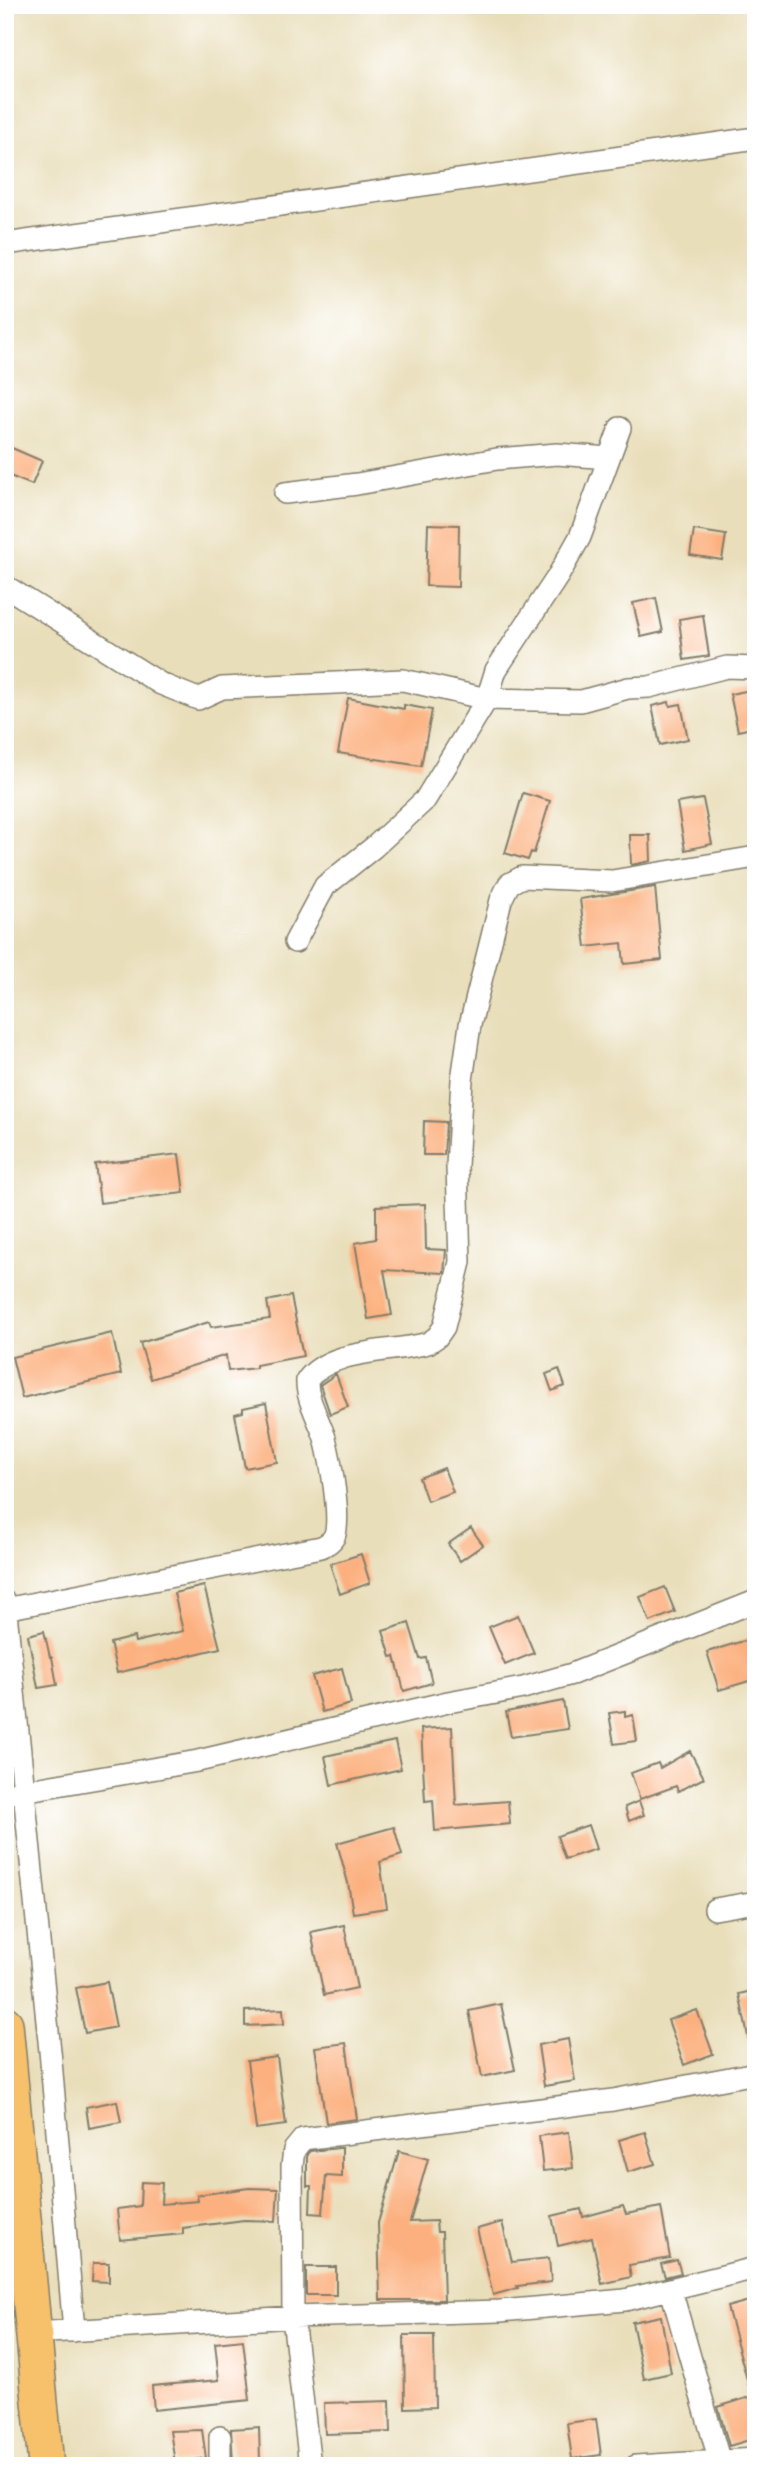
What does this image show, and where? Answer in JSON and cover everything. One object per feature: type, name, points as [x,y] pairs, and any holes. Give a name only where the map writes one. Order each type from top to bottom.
[{"type":"highway","points":[[5,2024],[46,2466]]},
{"type":"street","points":[[5,244],[756,138]]},
{"type":"street","points":[[295,943],[325,886],[374,847],[425,800],[487,699],[496,670],[558,576],[580,537],[620,428]]},
{"type":"street","points":[[285,493],[357,484],[497,460],[557,454],[609,458]]},
{"type":"street","points":[[5,586],[161,684],[198,699],[222,688],[403,680],[487,699],[581,701],[727,667],[756,668]]},
{"type":"street","points":[[6,1609],[321,1547],[332,1540],[335,1535],[337,1504],[325,1439],[309,1394],[307,1380],[320,1366],[338,1359],[428,1343],[437,1337],[444,1327],[460,1262],[457,1166],[462,1080],[470,1026],[501,900],[509,884],[522,877],[612,881],[756,857]]},
{"type":"street","points":[[15,1792],[198,1761],[434,1705],[523,1688],[572,1674],[756,1601]]},
{"type":"street","points":[[5,1602],[15,1792],[74,2331]]},
{"type":"street","points":[[715,1909],[756,1902]]},
{"type":"street","points":[[310,2466],[293,2317],[292,2166],[294,2150],[303,2139],[613,2100],[756,2073]]},
{"type":"street","points":[[34,2333],[293,2317],[499,2311],[625,2300],[756,2268]]},
{"type":"street","points":[[671,2290],[721,2464]]},
{"type":"street","points":[[220,2437],[220,2466]]},
{"type":"street","points":[[636,2466],[721,2464],[756,2459]]},
{"type":"building","points":[[5,445],[42,461],[32,485],[5,474]]},
{"type":"building","points":[[428,524],[459,525],[458,587],[426,586]]},
{"type":"building","points":[[694,530],[726,535],[722,560],[690,555]]},
{"type":"building","points":[[656,598],[663,632],[641,637],[633,603]]},
{"type":"building","points":[[703,615],[709,656],[684,660],[679,619]]},
{"type":"building","points":[[756,689],[756,727],[738,731],[730,694]]},
{"type":"building","points":[[348,698],[404,709],[404,705],[432,710],[421,766],[338,753]]},
{"type":"building","points":[[669,702],[670,706],[681,704],[688,739],[660,745],[652,706]]},
{"type":"building","points":[[523,793],[550,801],[534,853],[531,852],[528,860],[505,853]]},
{"type":"building","points":[[703,799],[712,844],[685,850],[677,803]]},
{"type":"building","points":[[630,835],[650,835],[651,861],[631,865]]},
{"type":"building","points":[[655,887],[662,960],[624,964],[622,943],[586,947],[580,899]]},
{"type":"building","points":[[424,1121],[446,1122],[444,1155],[423,1155]]},
{"type":"building","points":[[179,1154],[184,1193],[100,1203],[95,1164]]},
{"type":"building","points":[[425,1204],[426,1249],[446,1250],[444,1273],[384,1270],[392,1315],[368,1319],[355,1243],[376,1239],[376,1206]]},
{"type":"building","points":[[291,1296],[303,1356],[256,1365],[256,1368],[228,1371],[226,1355],[151,1379],[140,1343],[209,1322],[211,1327],[270,1319],[267,1301]]},
{"type":"building","points":[[112,1333],[121,1374],[22,1398],[12,1357]]},
{"type":"building","points":[[559,1369],[565,1386],[552,1391],[546,1374]]},
{"type":"building","points":[[336,1374],[348,1407],[330,1414],[320,1385]]},
{"type":"building","points":[[266,1403],[277,1462],[245,1468],[235,1414],[243,1412],[243,1408]]},
{"type":"building","points":[[444,1468],[453,1492],[427,1501],[419,1478]]},
{"type":"building","points":[[471,1528],[483,1545],[460,1561],[448,1544]]},
{"type":"building","points":[[361,1554],[370,1583],[340,1594],[330,1564]]},
{"type":"building","points":[[204,1586],[220,1648],[117,1673],[110,1643],[134,1637],[135,1642],[183,1631],[174,1593]]},
{"type":"building","points":[[665,1587],[675,1612],[650,1622],[640,1597]]},
{"type":"building","points":[[518,1615],[534,1653],[505,1665],[489,1627]]},
{"type":"building","points":[[409,1623],[420,1659],[426,1658],[432,1683],[404,1691],[395,1656],[391,1657],[383,1631]]},
{"type":"building","points":[[44,1631],[57,1685],[38,1688],[28,1635]]},
{"type":"building","points":[[756,1637],[756,1679],[719,1690],[707,1652]]},
{"type":"building","points":[[342,1668],[351,1704],[322,1712],[312,1676]]},
{"type":"building","points":[[563,1701],[568,1729],[511,1737],[506,1712]]},
{"type":"building","points":[[625,1711],[625,1717],[633,1715],[637,1741],[614,1744],[609,1713]]},
{"type":"building","points":[[452,1727],[456,1805],[508,1801],[510,1824],[435,1831],[433,1800],[425,1801],[421,1729]]},
{"type":"building","points":[[395,1741],[401,1769],[331,1785],[325,1756]]},
{"type":"building","points":[[690,1751],[704,1778],[678,1791],[676,1786],[640,1799],[631,1773],[658,1763],[660,1768]]},
{"type":"building","points":[[639,1801],[644,1815],[629,1821],[625,1807]]},
{"type":"building","points":[[588,1825],[596,1849],[565,1859],[557,1836]]},
{"type":"building","points":[[394,1827],[402,1855],[380,1862],[387,1908],[353,1913],[337,1843]]},
{"type":"building","points":[[344,1925],[357,1988],[324,1995],[311,1932]]},
{"type":"building","points":[[107,1982],[116,2027],[85,2033],[76,1988]]},
{"type":"building","points":[[756,1990],[756,2041],[749,2041],[739,1994]]},
{"type":"building","points":[[501,2004],[515,2070],[482,2077],[469,2011]]},
{"type":"building","points":[[283,2009],[284,2024],[245,2026],[245,2011]]},
{"type":"building","points":[[697,2010],[713,2054],[684,2065],[668,2020]]},
{"type":"building","points":[[568,2039],[575,2081],[544,2086],[538,2045]]},
{"type":"building","points":[[346,2043],[357,2119],[326,2123],[315,2047]]},
{"type":"building","points":[[277,2057],[286,2125],[256,2129],[247,2061]]},
{"type":"building","points":[[117,2101],[121,2122],[89,2128],[86,2107]]},
{"type":"building","points":[[569,2132],[573,2168],[543,2171],[539,2136]]},
{"type":"building","points":[[645,2132],[655,2164],[628,2172],[619,2140]]},
{"type":"building","points":[[342,2148],[342,2177],[326,2176],[323,2214],[310,2213],[311,2186],[307,2186],[307,2154],[310,2151]]},
{"type":"building","points":[[399,2151],[428,2159],[410,2222],[436,2221],[437,2232],[442,2232],[444,2300],[380,2300],[378,2223]]},
{"type":"building","points":[[141,2182],[162,2183],[161,2204],[198,2201],[197,2195],[249,2188],[278,2189],[276,2221],[244,2220],[183,2228],[183,2234],[120,2240],[117,2209],[140,2206]]},
{"type":"building","points":[[623,2206],[626,2214],[661,2207],[670,2258],[629,2265],[631,2277],[602,2284],[592,2238],[558,2246],[552,2216],[581,2209],[583,2217]]},
{"type":"building","points":[[502,2222],[512,2262],[549,2258],[551,2282],[517,2286],[518,2288],[493,2295],[477,2229]]},
{"type":"building","points":[[677,2260],[681,2273],[665,2277],[661,2264]]},
{"type":"building","points":[[93,2263],[109,2263],[109,2282],[92,2281]]},
{"type":"building","points":[[306,2267],[336,2267],[336,2295],[306,2295]]},
{"type":"building","points":[[756,2299],[756,2393],[751,2394],[727,2307]]},
{"type":"building","points":[[661,2316],[671,2373],[644,2379],[632,2322]]},
{"type":"building","points":[[404,2335],[434,2335],[435,2407],[405,2408]]},
{"type":"building","points":[[243,2340],[250,2400],[154,2410],[152,2386],[219,2380],[215,2343]]},
{"type":"building","points":[[756,2395],[756,2438],[729,2446],[718,2407]]},
{"type":"building","points":[[390,2401],[391,2432],[325,2434],[324,2403]]},
{"type":"building","points":[[596,2419],[601,2455],[572,2459],[567,2423]]},
{"type":"building","points":[[259,2427],[260,2462],[233,2463],[231,2429]]},
{"type":"building","points":[[202,2430],[206,2458],[175,2463],[170,2431]]}]
